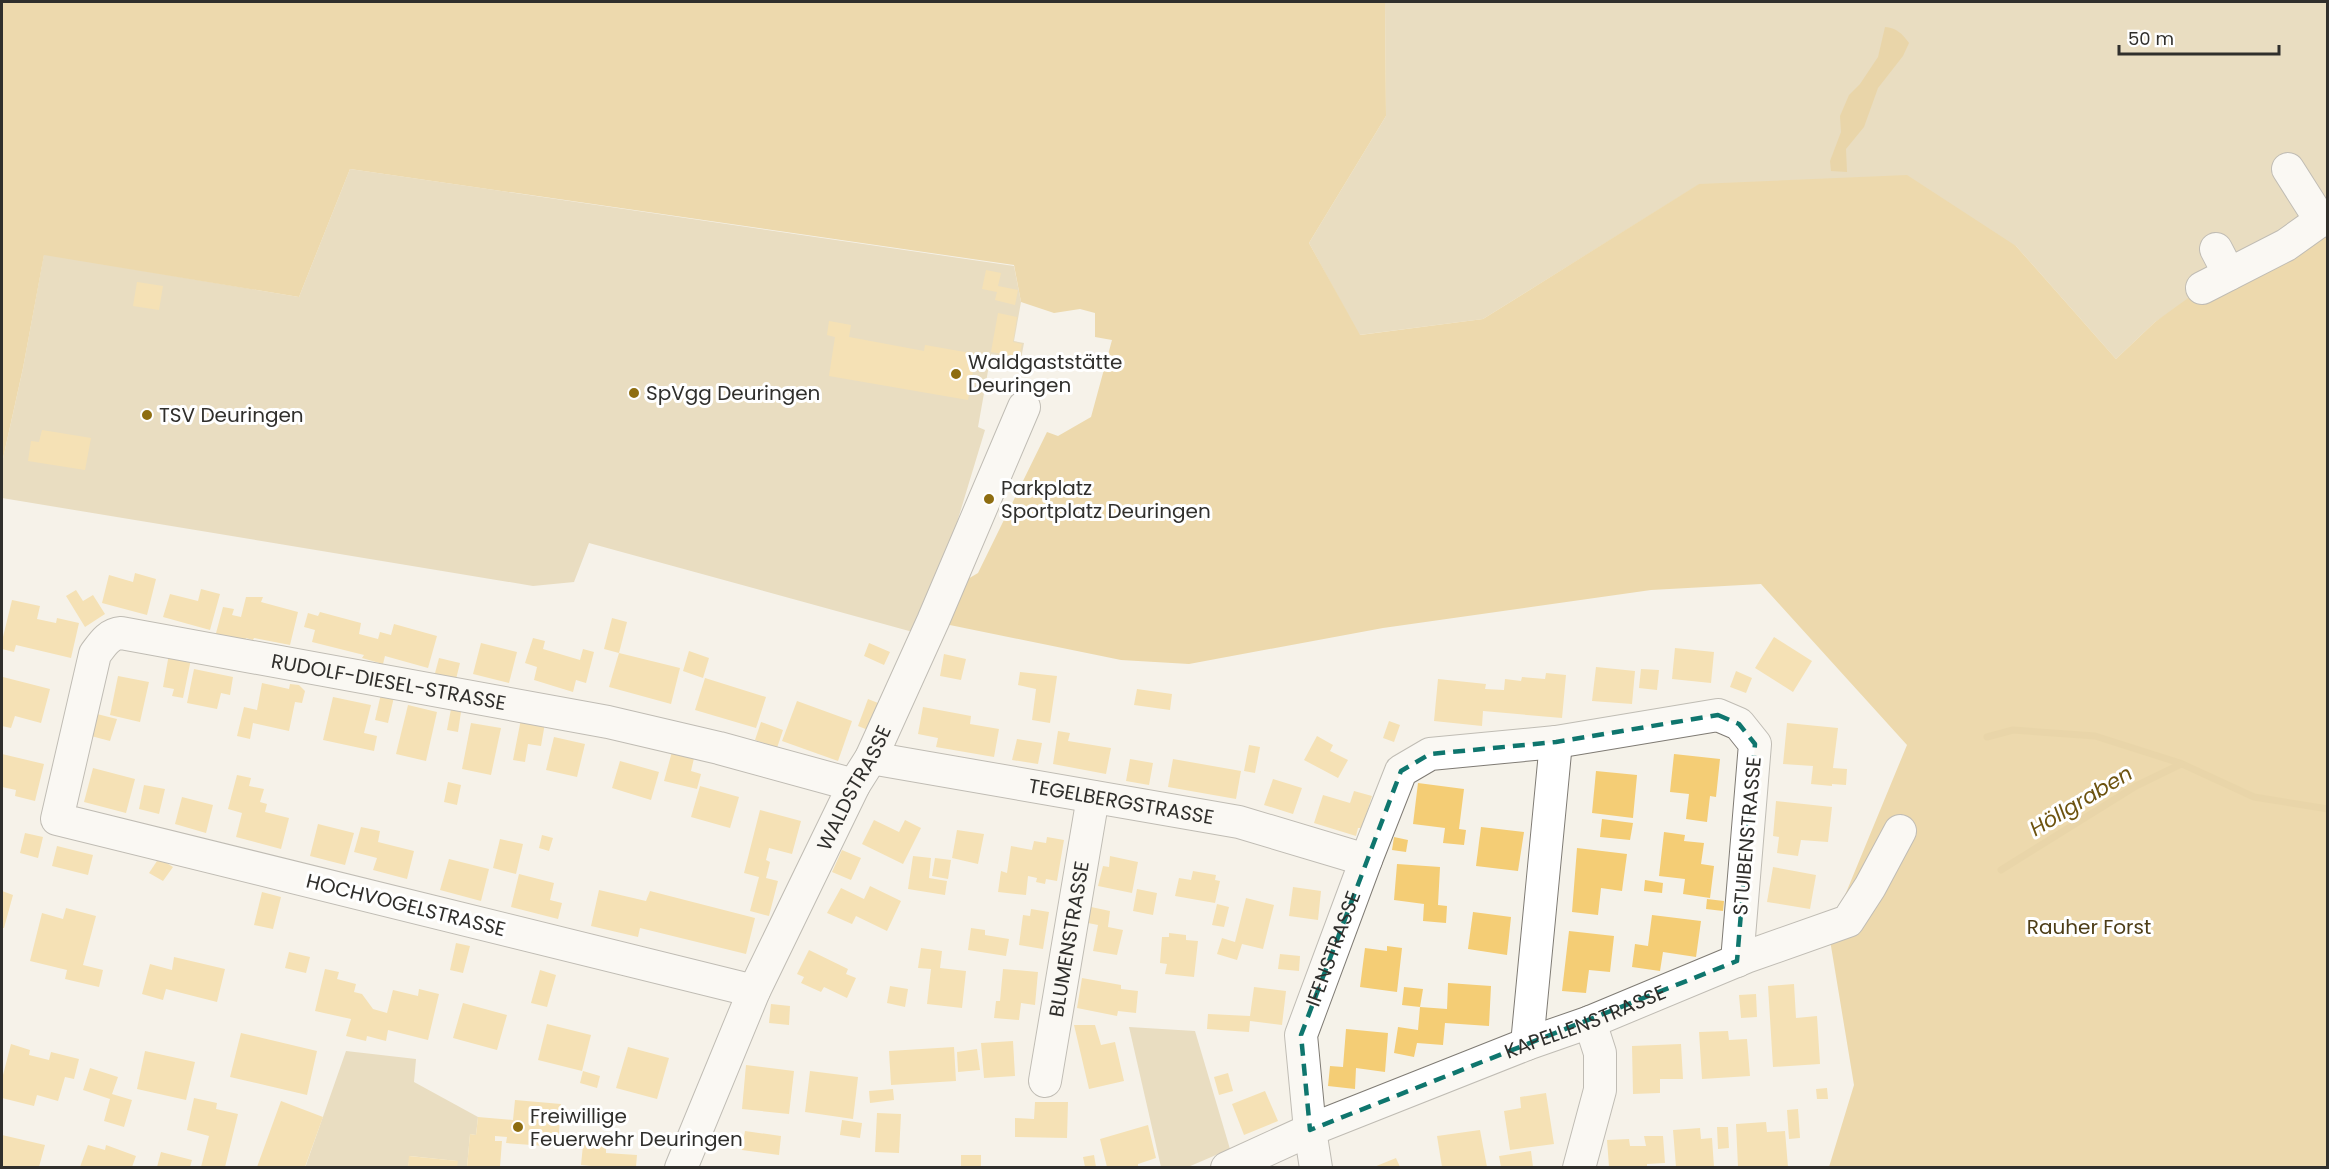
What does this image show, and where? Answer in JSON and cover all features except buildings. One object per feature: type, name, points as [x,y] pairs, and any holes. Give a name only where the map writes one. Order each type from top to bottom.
[{"type":"street","points":[[2216,270],[2286,245],[2324,218],[2288,169]]},
{"type":"street","name":"WALDSTRASSE","points":[[681,1167],[754,991],[854,785],[871,758],[933,621],[1024,407]]},
{"type":"street","name":"RUDOLF-DIESEL-STRASSE","points":[[57,819],[95,654],[115,633],[608,722],[719,748],[854,785]]},
{"type":"street","name":"STUIBENSTRASSE","points":[[1401,771],[1430,754],[1556,742],[1718,715],[1739,724],[1755,744],[1737,961]]},
{"type":"street","points":[[1527,1044],[1556,742]]},
{"type":"street","name":"TEGELBERGSTRASSE","points":[[871,758],[1239,822],[1366,860]]},
{"type":"street","name":"IFENSTRASSE","points":[[1316,1167],[1301,1035],[1401,771]]},
{"type":"street","name":"BLUMENSTRASSE","points":[[1045,1081],[1093,797]]},
{"type":"street","name":"HOCHVOGELSTRASSE","points":[[57,819],[754,991]]},
{"type":"street","name":"KAPELLENSTRASSE","points":[[1227,1167],[1310,1130],[1527,1044],[1590,1022],[1737,961],[1848,921],[1870,887],[1900,831]]},
{"type":"street","points":[[1580,1167],[1600,1090],[1600,1053],[1590,1022]]},
{"type":"highlighted area","points":[[1718,715],[1739,724],[1755,744],[1737,961],[1310,1130],[1301,1035],[1401,771],[1430,754],[1556,742]]},
{"type":"shaded area","points":[[1385,2],[2327,2],[2327,215],[2155,322],[2116,359],[2016,246],[1700,184],[1483,319],[1359,335],[1309,243],[1386,116]]},
{"type":"shaded area","points":[[1885,27],[1904,36],[1909,43],[1903,56],[1878,88],[1864,127],[1846,149],[1847,172],[1831,171],[1830,161],[1841,132],[1840,116],[1849,95],[1860,84],[1878,57]]},
{"type":"shaded area","name":"SpVgg Deuringen","points":[[350,169],[1014,266],[1021,302],[1014,341],[1024,343],[1021,359],[991,354],[978,427],[985,430],[945,562],[920,634],[589,543],[574,582],[533,586],[2,498],[2,463],[23,368],[44,254],[299,297]]},
{"type":"shaded area","points":[[1129,1027],[1195,1031],[1230,1149],[1188,1167],[1161,1167]]},
{"type":"shaded area","points":[[346,1051],[416,1059],[414,1082],[478,1117],[476,1135],[470,1134],[467,1167],[457,1167],[457,1161],[410,1156],[408,1167],[305,1168]]},
{"type":"green space","name":"Rauher Forst","points":[[2,2],[1385,2],[1386,116],[1309,243],[1360,335],[1483,319],[1699,184],[1907,175],[2016,246],[2116,359],[2155,322],[2202,288],[2327,215],[2327,1167],[1829,1167],[1854,1085],[1829,934],[1907,745],[1761,584],[1651,590],[1383,628],[1189,664],[1121,660],[940,623],[956,586],[978,573],[1047,432],[1058,436],[1091,417],[1112,340],[1095,337],[1095,313],[1080,309],[1054,313],[1021,302],[1014,265],[350,169],[299,297],[44,255],[2,463]]},
{"type":"waterway","name":"Höllgraben","points":[[1987,737],[2013,730],[2095,736],[2180,763],[2254,797],[2328,809]]},
{"type":"waterway","name":"Höllgraben","points":[[2001,870],[2136,786],[2181,764]]},
{"type":"place","name":"Waldgaststätte Deuringen","points":[[956,374]]},
{"type":"place","name":"SpVgg Deuringen","points":[[634,393]]},
{"type":"place","name":"TSV Deuringen","points":[[147,415]]},
{"type":"place","name":"Parkplatz Sportplatz Deuringen","points":[[989,499]]},
{"type":"place","name":"Freiwillige Feuerwehr Deuringen","points":[[518,1127]]}]
